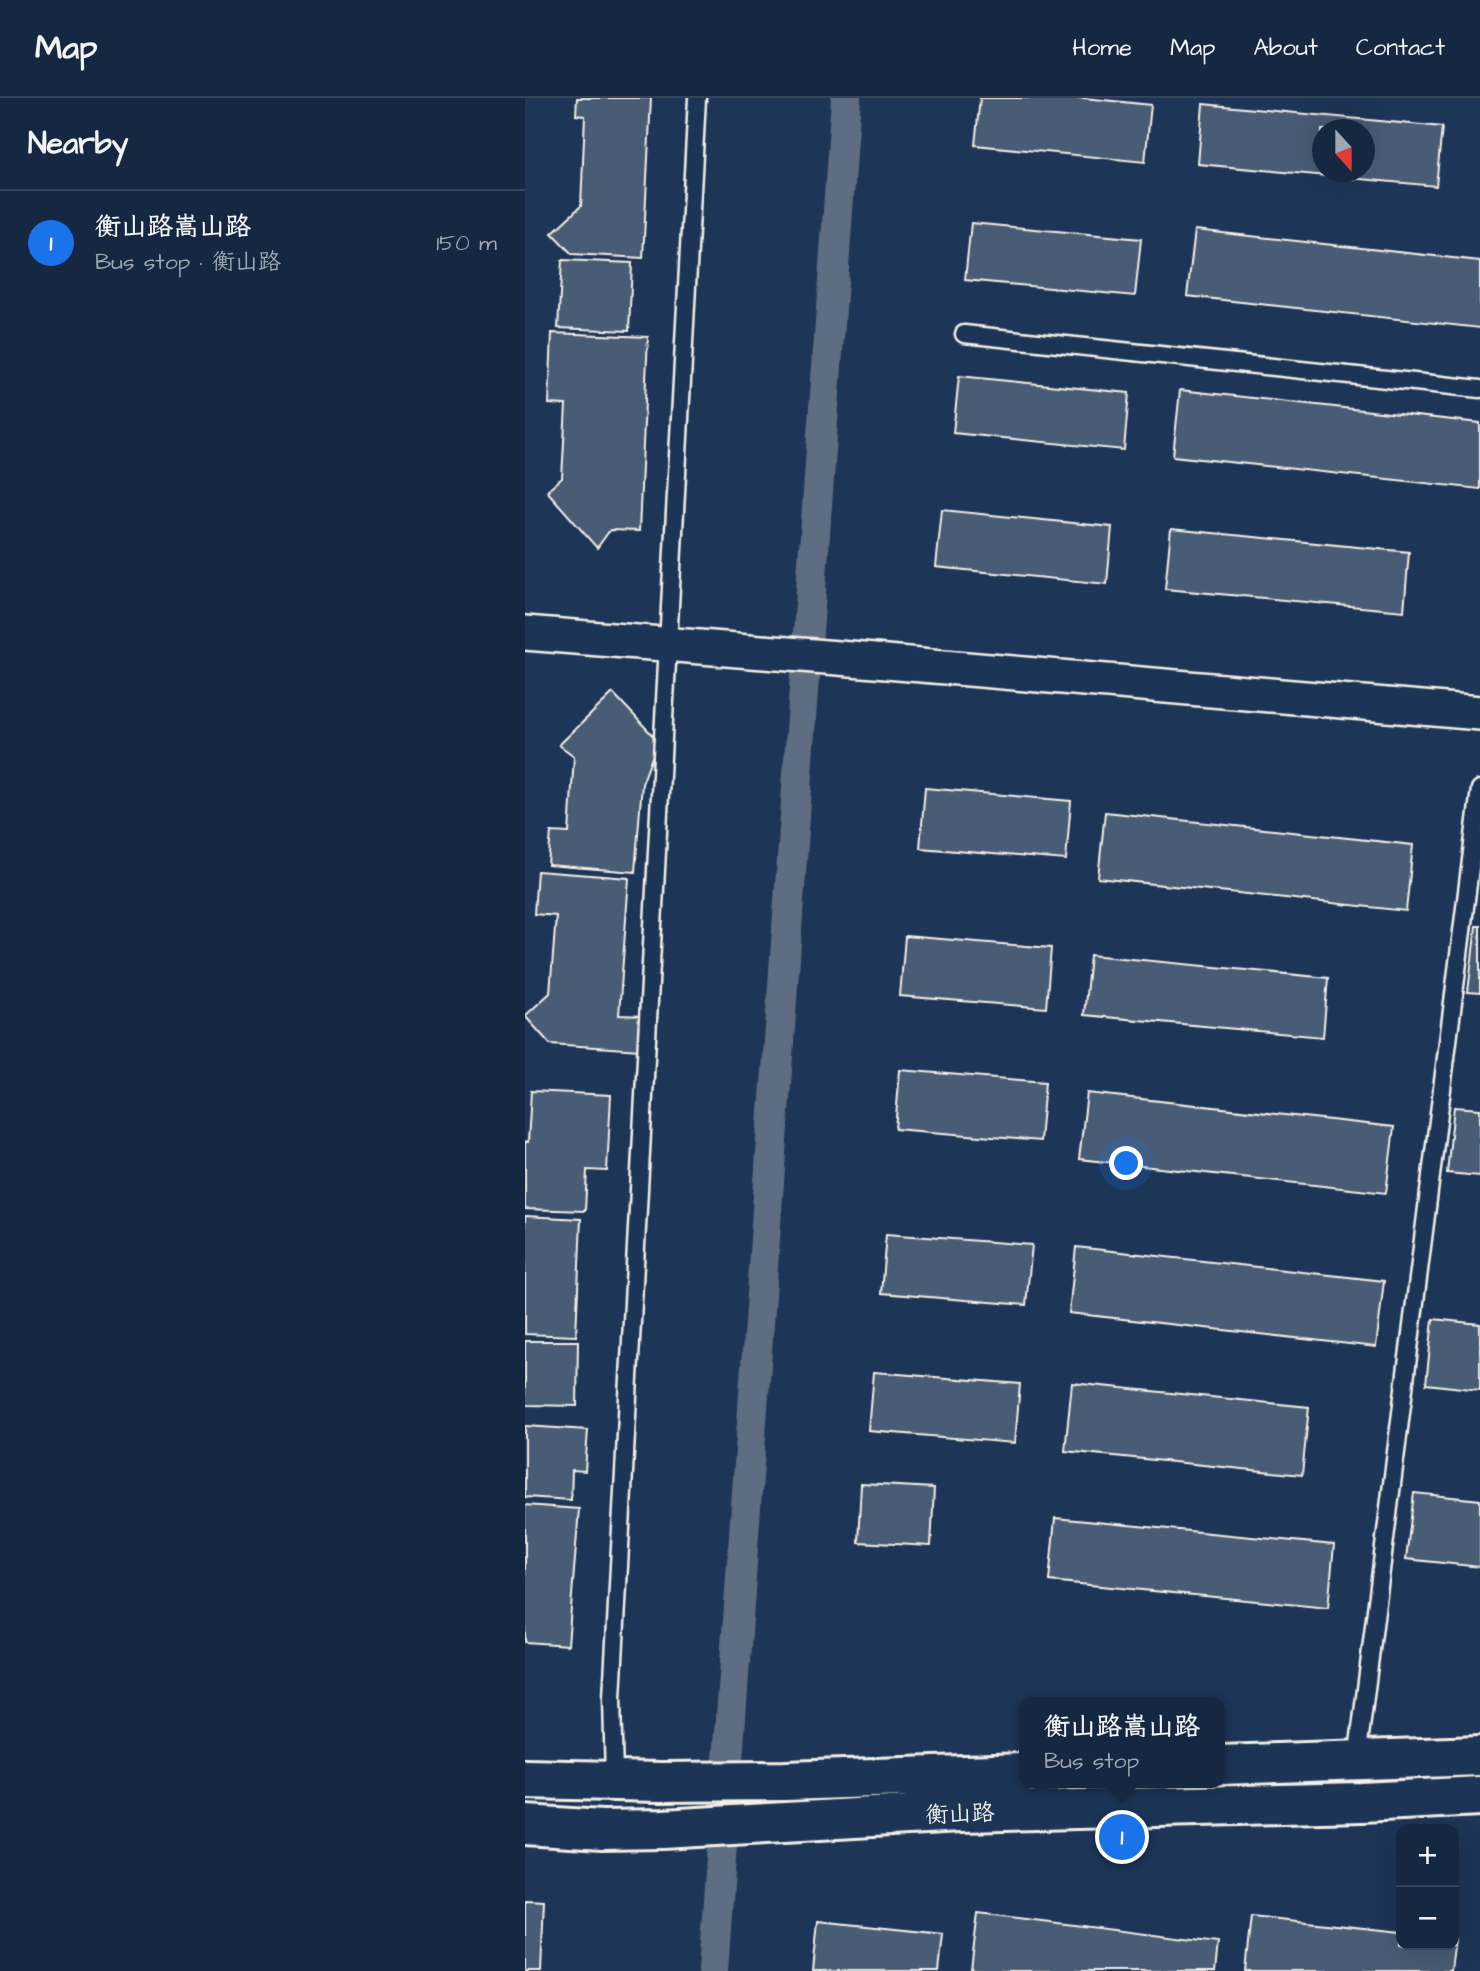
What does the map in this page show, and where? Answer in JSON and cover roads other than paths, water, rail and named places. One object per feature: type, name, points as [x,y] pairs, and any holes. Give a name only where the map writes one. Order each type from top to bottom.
[{"type":"street","points":[[525,633],[1480,713]]},
{"type":"street","points":[[1225,1765],[1480,1756]]},
{"type":"street","name":"衡山路","points":[[525,1779],[785,1781],[1019,1773]]},
{"type":"street","name":"衡山路","points":[[525,1825],[602,1830],[663,1829],[961,1812],[1362,1802],[1480,1796]]},
{"type":"lane","points":[[614,1781],[613,1698],[697,98]]},
{"type":"lane","points":[[964,334],[1480,389]]},
{"type":"lane","points":[[1357,1760],[1480,789]]},
{"type":"waterway","points":[[713,1971],[846,98]]},
{"type":"place","name":"衡山路嵩山路","points":[[1122,1837]]}]
